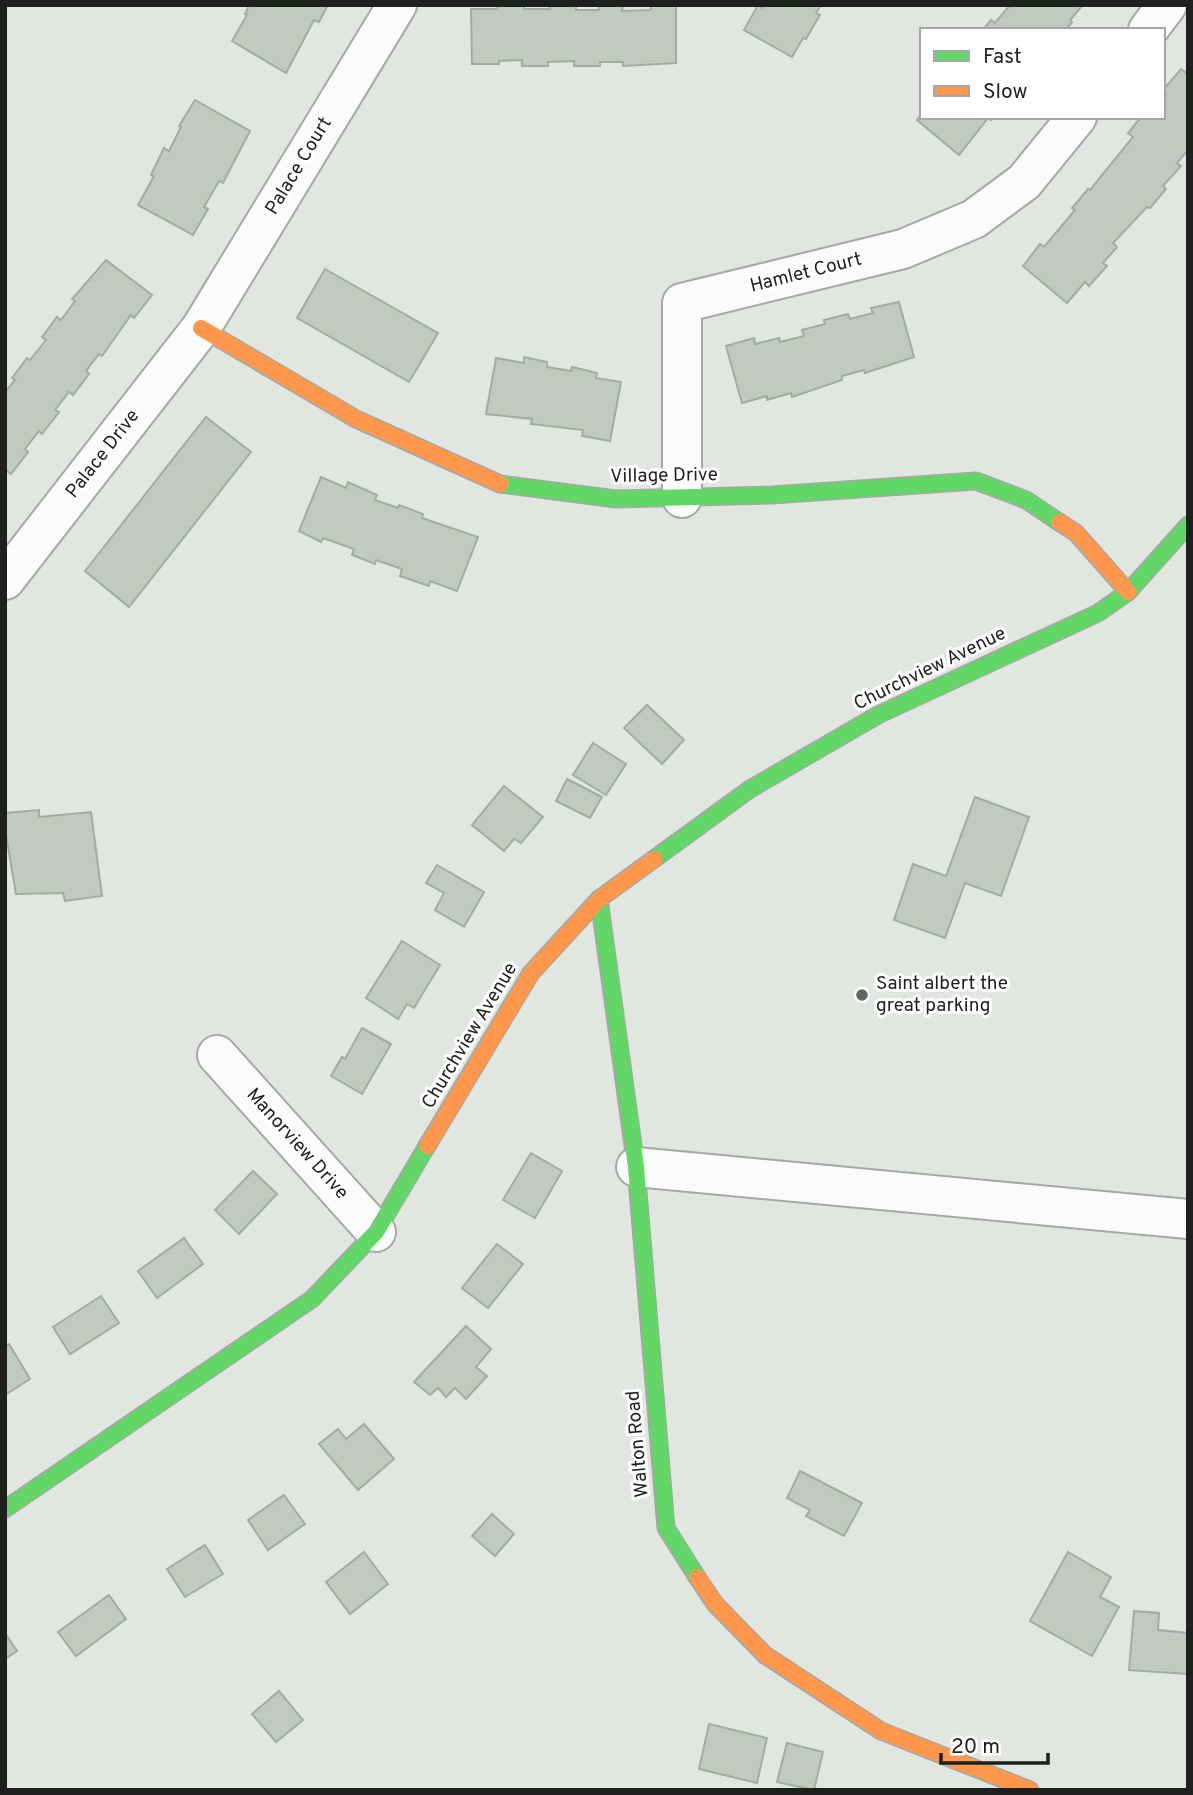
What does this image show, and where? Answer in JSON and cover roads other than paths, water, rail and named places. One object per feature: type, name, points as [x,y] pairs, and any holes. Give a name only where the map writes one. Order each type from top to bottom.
[{"type":"street","name":"Palace Court","points":[[201,328],[397,5]]},
{"type":"street","points":[[1149,28],[1167,5]]},
{"type":"street","name":"Hamlet Court","points":[[682,498],[682,303],[903,249],[974,219],[1024,182],[1075,119]]},
{"type":"street","name":"Village Drive","points":[[201,328],[356,419],[502,485],[616,499],[772,495],[976,481],[1026,500],[1076,533],[1128,592]]},
{"type":"street","name":"Palace Drive","points":[[5,580],[201,328]]},
{"type":"street","name":"Churchview Avenue","points":[[5,1509],[312,1299],[376,1232],[531,973],[599,899],[750,789],[878,715],[1098,613],[1128,592],[1188,525]]},
{"type":"street","name":"Walton Road","points":[[599,899],[636,1167],[666,1528],[715,1604],[765,1654],[881,1731],[1030,1790]]},
{"type":"street","name":"Manorview Drive","points":[[217,1055],[376,1232]]},
{"type":"street","points":[[636,1167],[1188,1219]]},
{"type":"place","name":"Saint albert the great parking","points":[[862,995]]}]
